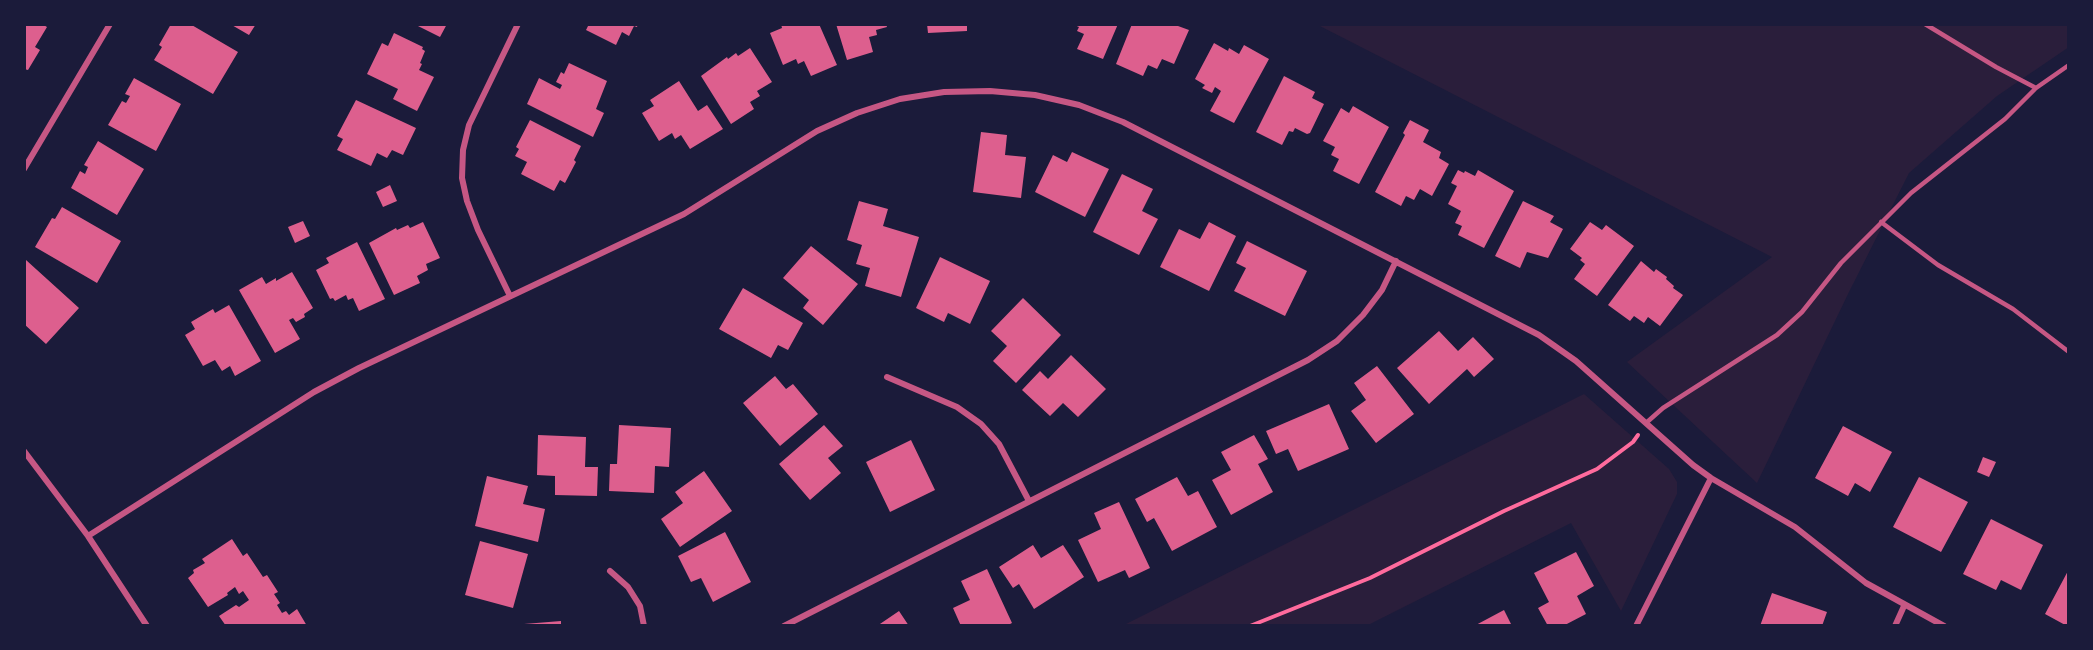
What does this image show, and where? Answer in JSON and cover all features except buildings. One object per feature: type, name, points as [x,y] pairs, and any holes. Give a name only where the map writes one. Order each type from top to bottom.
[{"type":"street","points":[[24,169],[110,24]]},
{"type":"street","points":[[510,296],[478,230],[467,201],[462,178],[463,150],[469,125],[518,24]]},
{"type":"street","points":[[87,536],[314,392],[358,368],[684,214],[818,131],[857,113],[889,103],[944,92],[990,91],[1035,95],[1079,105],[1123,122],[1539,335],[1576,361],[1693,465],[1711,478],[1795,527],[1866,583],[1944,626]]},
{"type":"street","points":[[784,626],[1308,360],[1337,341],[1363,315],[1382,290],[1396,261]]},
{"type":"street","points":[[886,377],[957,407],[981,424],[999,444],[1029,501]]},
{"type":"street","points":[[24,451],[87,536],[147,626]]},
{"type":"street","points":[[1636,626],[1711,478]]},
{"type":"street","points":[[610,571],[628,587],[640,606],[644,626]]},
{"type":"street","points":[[1895,626],[1904,606]]},
{"type":"lane","points":[[1924,24],[2036,88]]},
{"type":"lane","points":[[1646,423],[1663,408],[1777,335],[1802,312],[1840,263],[1911,193],[2004,118],[2036,88],[2069,65]]},
{"type":"lane","points":[[1881,222],[1938,265],[2013,309],[2069,352]]},
{"type":"path","points":[[1250,626],[1370,578],[1504,511],[1597,469],[1633,442],[1646,423]]},
{"type":"shaded area","points":[[1316,24],[2069,24],[2069,47],[1997,96],[1909,173],[1757,483],[1627,362],[1772,257]]},
{"type":"shaded area","points":[[1584,394],[1669,469],[1677,482],[1677,494],[1621,611],[1571,523],[1366,626],[1122,626]]}]
